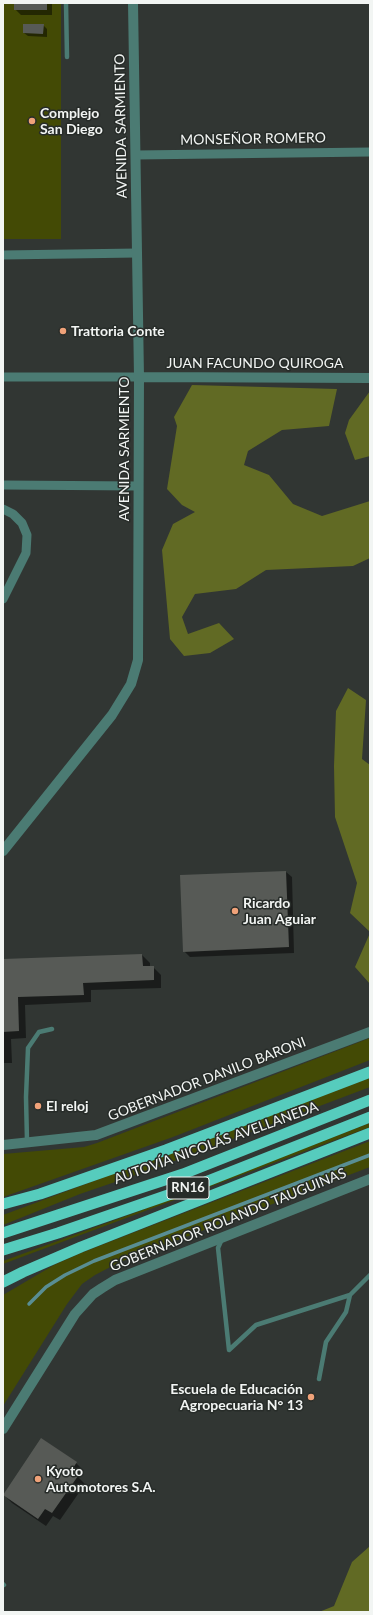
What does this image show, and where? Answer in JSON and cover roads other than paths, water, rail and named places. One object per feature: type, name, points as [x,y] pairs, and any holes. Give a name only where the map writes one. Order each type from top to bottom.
[{"type":"highway","points":[[3,1204],[40,1194],[166,1150],[370,1072]]},
{"type":"highway","name":"AUTOVÍA NICOLÁS AVELLANEDA","points":[[3,1233],[182,1174],[370,1100]]},
{"type":"highway","name":"RN16","points":[[3,1250],[58,1233],[200,1184],[370,1117]]},
{"type":"highway","points":[[3,1282],[81,1247],[370,1133]]},
{"type":"street","name":"AVENIDA SARMIENTO","points":[[3,851],[112,715],[131,684],[138,660],[139,377],[133,3]]},
{"type":"street","name":"MONSEÑOR ROMERO","points":[[136,155],[370,152]]},
{"type":"street","points":[[3,255],[137,254]]},
{"type":"street","points":[[3,377],[139,377]]},
{"type":"street","name":"JUAN FACUNDO QUIROGA","points":[[139,377],[370,378]]},
{"type":"street","points":[[3,485],[138,486]]},
{"type":"street","points":[[3,509],[13,514],[22,522],[27,536],[26,553],[3,598]]},
{"type":"street","name":"GOBERNADOR DANILO BARONI","points":[[3,1145],[27,1141],[55,1140],[96,1135],[370,1032]]},
{"type":"street","name":"GOBERNADOR ROLANDO TAUGUINAS","points":[[3,1429],[68,1325],[84,1303],[93,1294],[115,1280],[370,1179]]},
{"type":"lane","points":[[66,3],[67,57]]},
{"type":"lane","points":[[27,1141],[26,1096],[28,1048],[39,1032],[52,1029]]},
{"type":"lane","points":[[223,1236],[218,1248],[229,1350],[256,1325],[350,1295],[370,1274]]},
{"type":"lane","points":[[319,1379],[326,1342],[346,1312],[350,1295]]},
{"type":"waterway","points":[[29,1304],[46,1287],[65,1275],[94,1261],[370,1155]]},
{"type":"place","name":"Complejo San Diego","points":[[32,121]]},
{"type":"place","name":"Trattoria Conte","points":[[63,331]]},
{"type":"place","name":"Ricardo Juan Aguiar","points":[[235,911]]},
{"type":"place","name":"El reloj","points":[[38,1106]]},
{"type":"place","name":"Escuela de Educación Agropecuaria N° 13","points":[[311,1397]]},
{"type":"place","name":"Kyoto Automotores S.A.","points":[[38,1479]]}]
